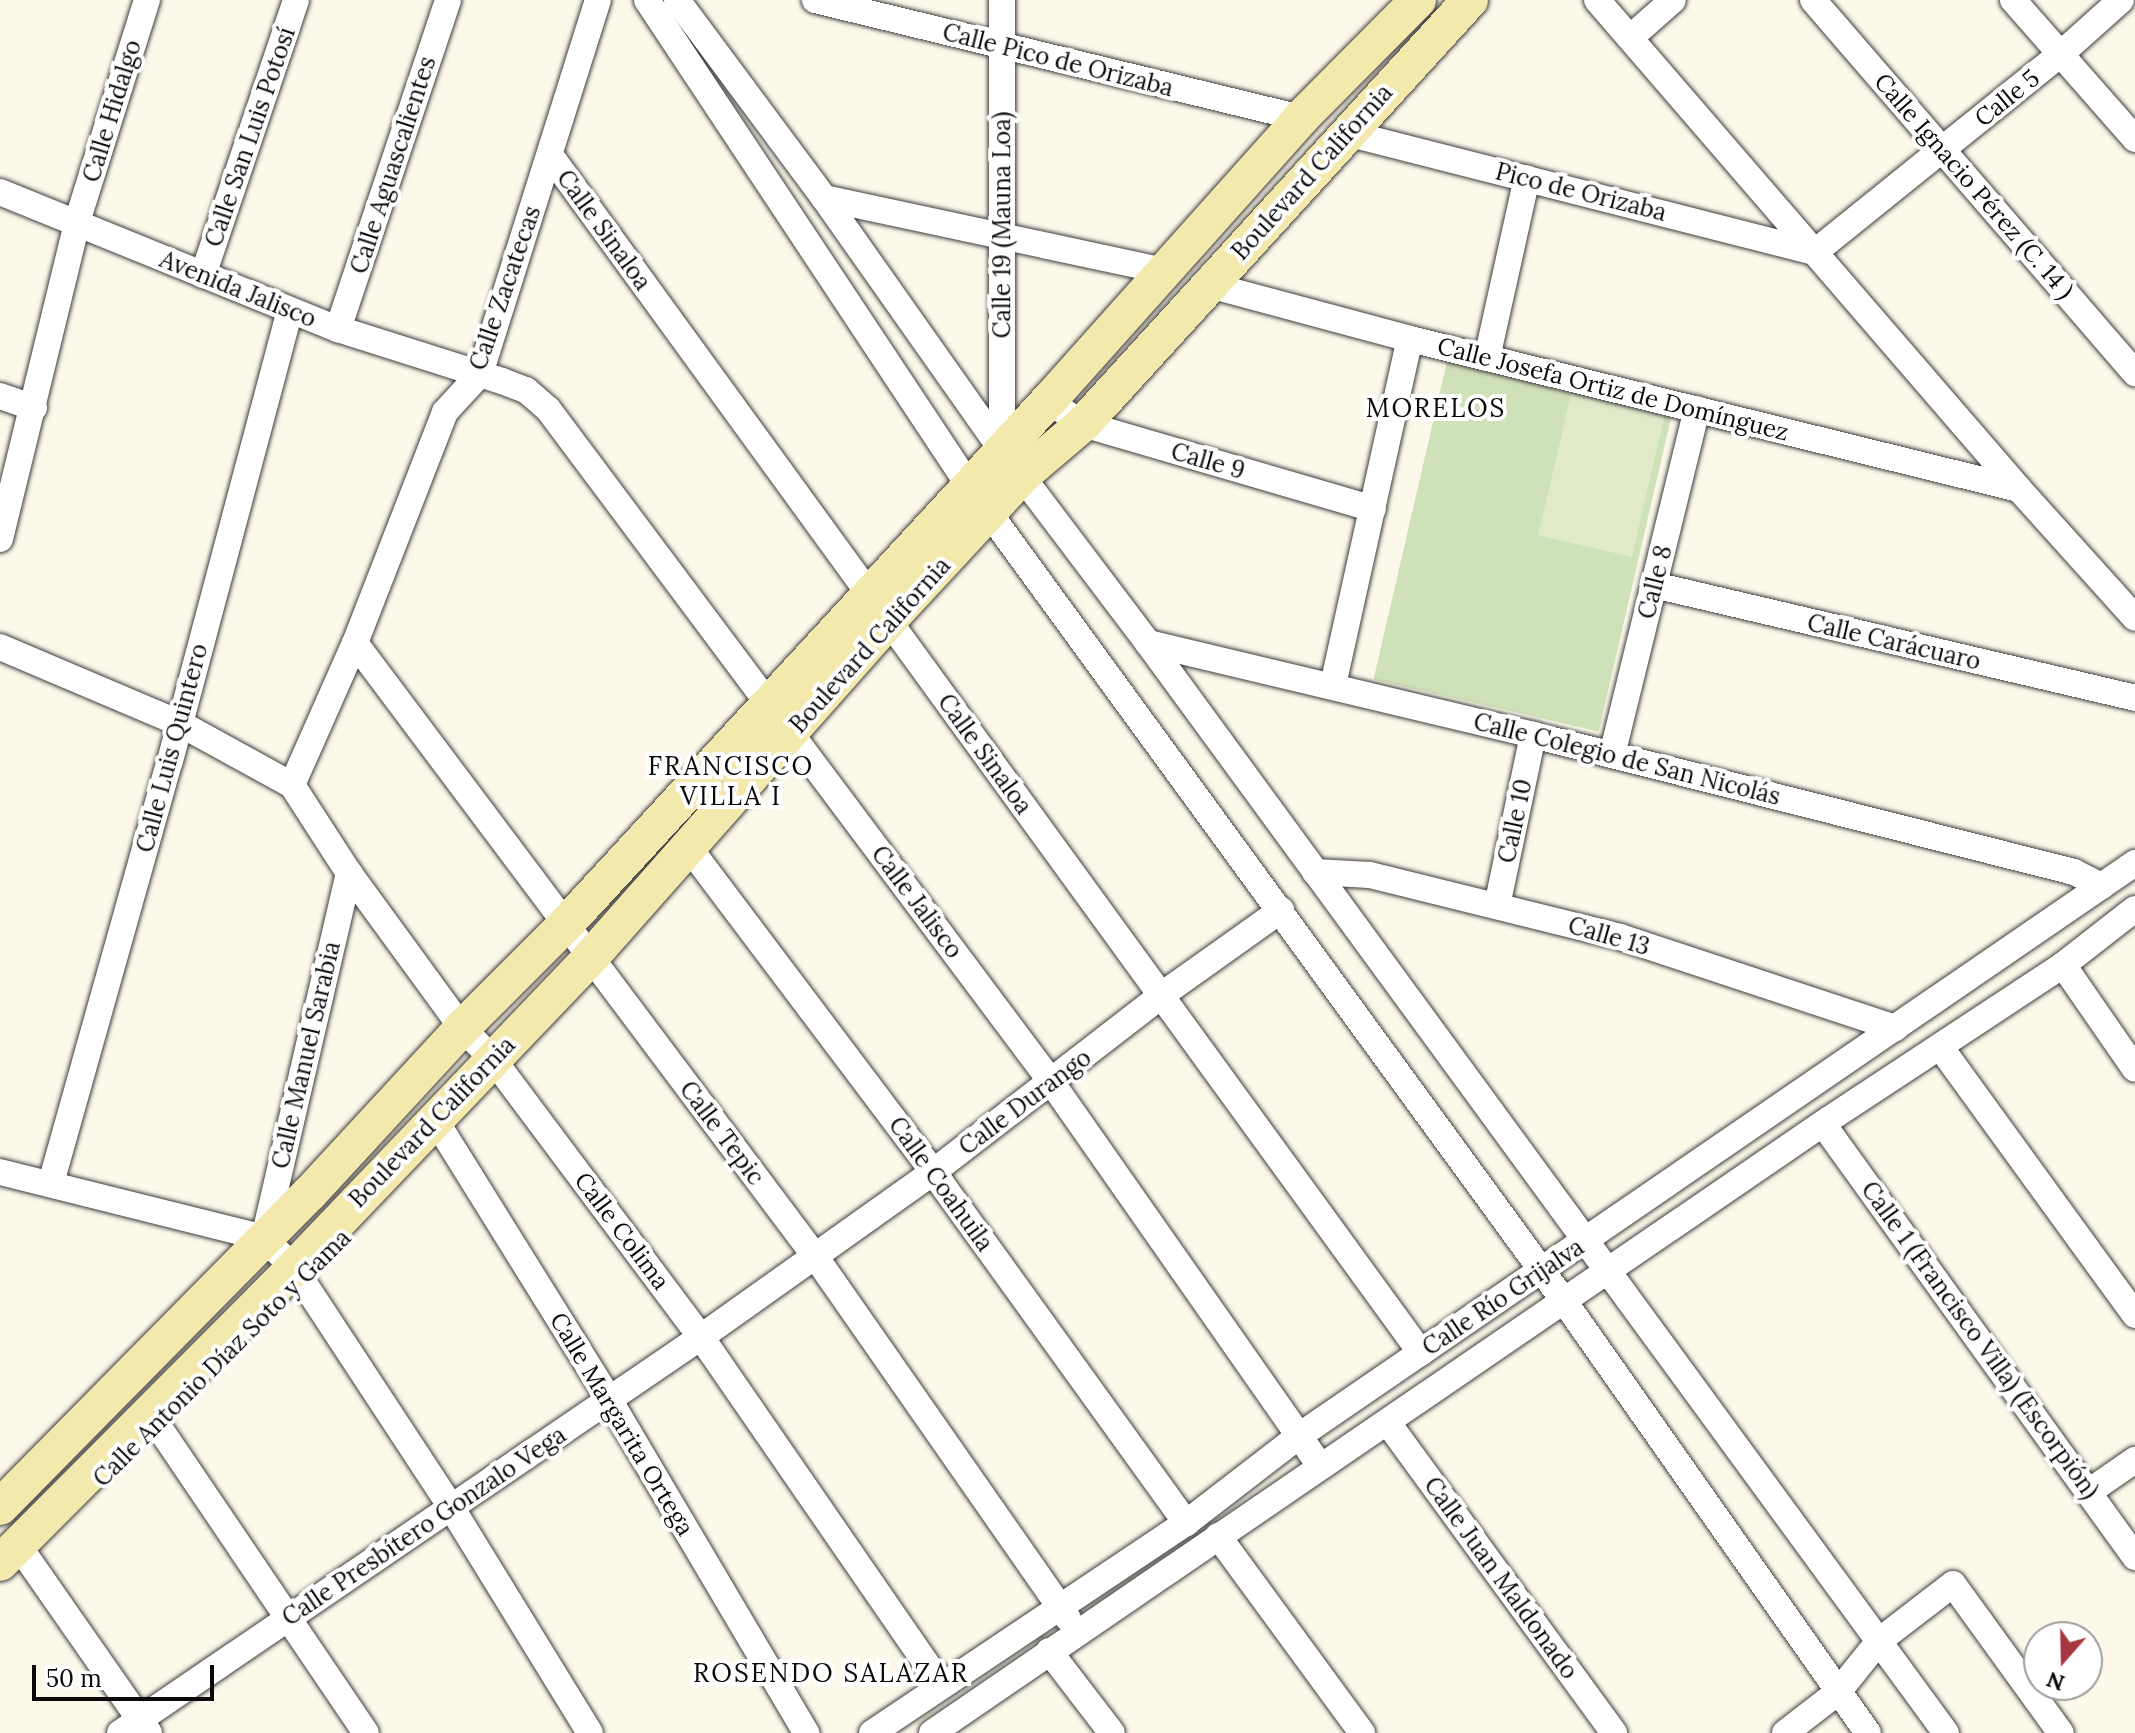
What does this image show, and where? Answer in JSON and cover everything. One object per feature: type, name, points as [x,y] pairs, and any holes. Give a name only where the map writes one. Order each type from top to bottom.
[{"type":"street","name":"Calle Hidalgo","points":[[0,539],[77,222],[147,0]]},
{"type":"street","name":"Calle San Luis Potosí","points":[[203,275],[296,0]]},
{"type":"street","name":"Calle Aguascalientes","points":[[338,329],[448,0]]},
{"type":"street","name":"Calle Zacatecas","points":[[292,785],[355,643],[445,412],[480,374],[598,0]]},
{"type":"street","points":[[647,0],[968,484],[1542,1270],[1868,1733]]},
{"type":"street","points":[[677,0],[824,198],[1013,463],[1946,1733]]},
{"type":"street","name":"Calle Pico de Orizaba","points":[[815,0],[1301,118]]},
{"type":"street","name":"Calle 19 (Mauna Loa)","points":[[1002,0],[1002,233],[1013,463]]},
{"type":"street","name":"Boulevard California","points":[[878,608],[989,513],[1048,401],[1301,118],[1418,0]]},
{"type":"street","name":"Boulevard California","points":[[0,1507],[310,1193],[462,1028],[779,720],[878,608],[968,484],[1083,424],[1470,0]]},
{"type":"street","points":[[1597,0],[2019,489],[2135,618]]},
{"type":"street","points":[[1630,38],[1673,0]]},
{"type":"street","name":"Calle Ignacio Pérez (C. 14 )","points":[[1813,0],[2135,373]]},
{"type":"street","points":[[2013,0],[2135,139]]},
{"type":"street","name":"Calle 5","points":[[1815,252],[2062,53],[2121,0]]},
{"type":"street","name":"Pico de Orizaba","points":[[1347,133],[1815,252]]},
{"type":"street","name":"Calle Sinaloa","points":[[550,155],[1421,1353]]},
{"type":"street","points":[[1487,358],[1527,178]]},
{"type":"street","name":"Avenida Jalisco","points":[[0,192],[290,311],[480,374]]},
{"type":"street","points":[[824,198],[1002,233],[1165,271]]},
{"type":"street","name":"Calle Josefa Ortiz de Domínguez","points":[[1209,285],[1410,339],[2019,489]]},
{"type":"street","name":"Calle Luis Quintero","points":[[51,1183],[290,311]]},
{"type":"street","points":[[1333,685],[1410,339]]},
{"type":"street","name":"Calle Jalisco","points":[[480,374],[526,390],[548,409],[1052,1083],[1320,1466]]},
{"type":"street","points":[[0,396],[34,408]]},
{"type":"street","name":"Calle 9","points":[[1048,401],[1083,424],[1373,509]]},
{"type":"street","name":"Calle 8","points":[[1612,755],[1697,409]]},
{"type":"street","name":"Calle Carácuaro","points":[[1654,585],[2135,698]]},
{"type":"street","name":"Calle Tepic","points":[[355,643],[815,1256],[1077,1631]]},
{"type":"street","name":"Calle Colegio de San Nicolás","points":[[1148,643],[1333,685],[2074,872],[2102,886]]},
{"type":"street","points":[[0,647],[179,723],[292,785]]},
{"type":"street","name":"Boulevard California","points":[[14,1555],[154,1420],[439,1126],[492,1058],[591,957],[690,849],[779,720]]},
{"type":"street","name":"Calle 10","points":[[1497,906],[1533,735]]},
{"type":"street","name":"Calle Colima","points":[[292,785],[349,873],[462,1028],[492,1058],[701,1337],[941,1685]]},
{"type":"street","name":"Calle Coahuila","points":[[690,849],[933,1172],[1186,1523]]},
{"type":"street","name":"Calle Río Grijalva","points":[[872,1733],[1059,1605],[1186,1523],[1299,1436],[2135,863]]},
{"type":"street","name":"Calle 13","points":[[1315,872],[1370,875],[1620,937],[1895,1028]]},
{"type":"street","name":"Calle Manuel Sarabia","points":[[264,1238],[349,873]]},
{"type":"street","name":"Calle Río Grijalva","points":[[932,1733],[1823,1124],[2063,965],[2135,909]]},
{"type":"street","name":"Calle Durango","points":[[610,1401],[933,1172],[1161,996],[1281,910]]},
{"type":"street","points":[[2063,965],[2135,1069]]},
{"type":"street","points":[[1941,1048],[2135,1315]]},
{"type":"street","name":"Calle 1 (Francisco Villa) (Escorpión)","points":[[1823,1124],[2135,1557]]},
{"type":"street","name":"Calle Margarita Ortega","points":[[439,1126],[610,1401],[806,1733]]},
{"type":"street","points":[[0,1172],[264,1238],[297,1273],[451,1507],[590,1733]]},
{"type":"street","name":"Calle Presbítero Gonzalo Vega","points":[[136,1728],[288,1618],[610,1401]]},
{"type":"street","points":[[154,1420],[366,1733]]},
{"type":"street","name":"Calle Juan Maldonado","points":[[1388,1423],[1614,1733]]},
{"type":"street","points":[[2090,1491],[2135,1460]]},
{"type":"street","points":[[1218,1536],[1362,1733]]},
{"type":"street","points":[[0,1582],[14,1555],[136,1728]]},
{"type":"street","points":[[1785,1733],[1838,1692],[1879,1641],[1953,1584],[2061,1733]]},
{"type":"street","points":[[1049,1651],[1112,1733]]},
{"type":"green space","points":[[1448,357],[1673,409],[1599,731],[1374,680]]},
{"type":"green space","points":[[1571,394],[1665,416],[1632,557],[1538,535]]},
{"type":"district","name":"MORELOS","points":[[1436,408]]},
{"type":"district","name":"FRANCISCO VILLA I","points":[[731,781]]},
{"type":"district","name":"ROSENDO SALAZAR","points":[[831,1673]]}]
